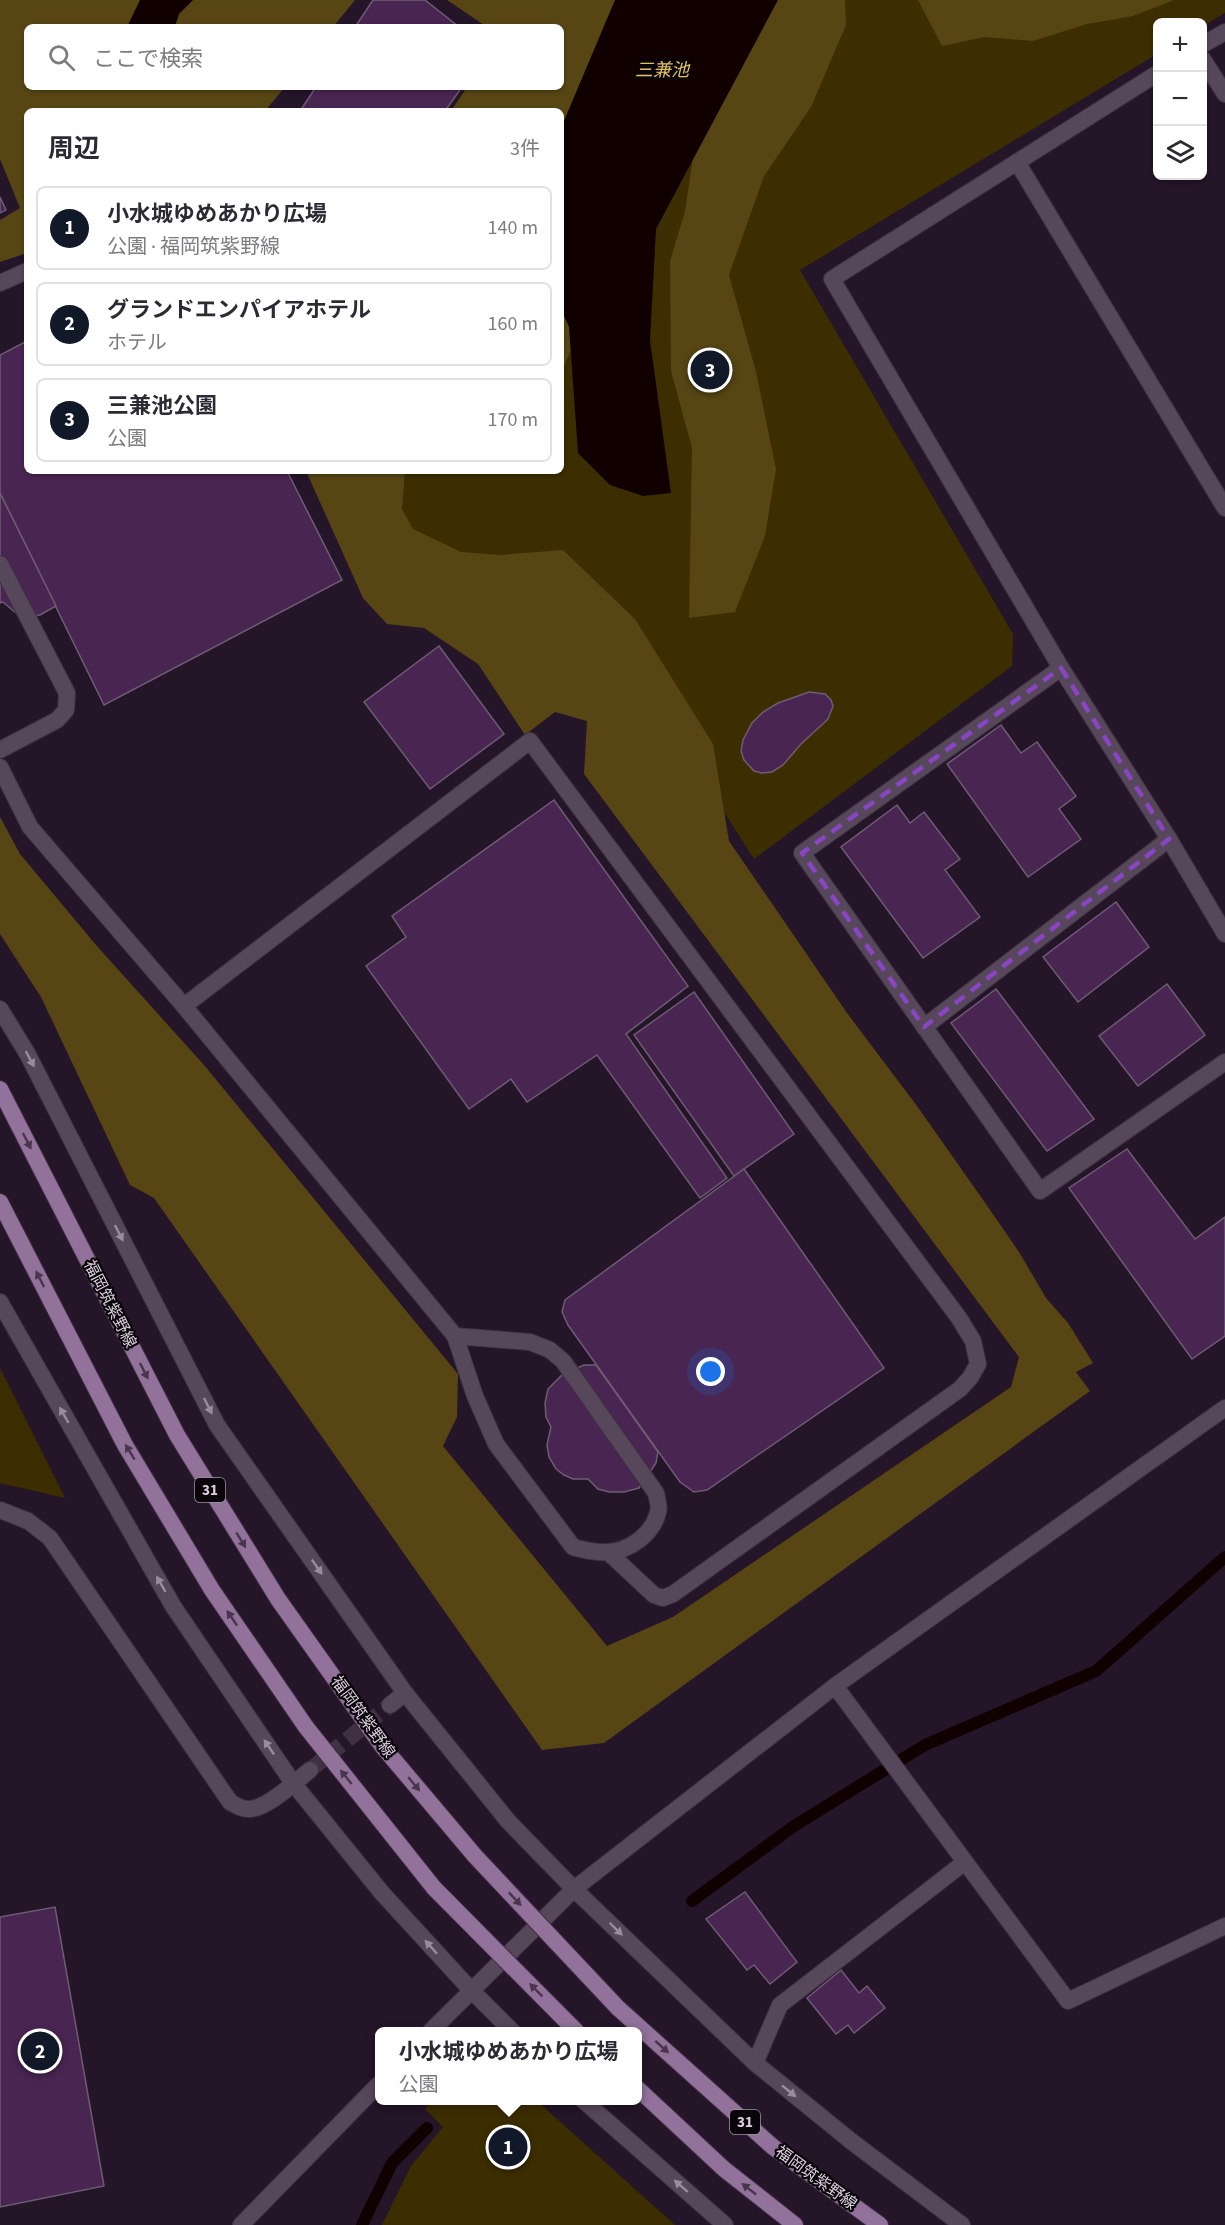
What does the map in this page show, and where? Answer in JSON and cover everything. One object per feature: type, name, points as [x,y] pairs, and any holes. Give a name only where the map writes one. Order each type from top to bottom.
[{"type":"main road","name":"福岡筑紫野線","points":[[0,1089],[177,1435],[278,1599],[383,1748],[475,1856],[618,2008],[639,2027]]},
{"type":"main road","points":[[0,1202],[125,1445],[212,1590],[306,1727],[434,1888],[573,2027]]},
{"type":"main road","name":"福岡筑紫野線","points":[[642,2030],[773,2147],[880,2225]]},
{"type":"main road","points":[[642,2093],[724,2169],[795,2225]]},
{"type":"street","points":[[1207,43],[1225,32]]},
{"type":"street","points":[[1207,64],[1225,93]]},
{"type":"street","points":[[1153,77],[832,279],[1061,668],[1225,934]]},
{"type":"street","points":[[1017,162],[1225,508]]},
{"type":"street","points":[[0,283],[24,272]]},
{"type":"street","points":[[0,564],[67,693],[66,711],[57,720],[0,750]]},
{"type":"street","points":[[1061,668],[802,853],[1040,1191],[1225,1062]]},
{"type":"street","points":[[184,1006],[530,741],[959,1318],[973,1341],[978,1364],[960,1389],[673,1594],[663,1598],[654,1595],[609,1552]]},
{"type":"street","points":[[0,767],[30,827],[184,1006],[455,1335],[475,1396],[496,1444],[573,1547],[609,1552],[632,1545],[653,1528],[659,1509],[656,1494],[563,1361],[550,1350],[530,1342],[455,1335]]},
{"type":"street","points":[[924,1027],[1169,840]]},
{"type":"street","points":[[0,1009],[27,1053],[218,1425],[405,1693],[507,1821],[574,1889],[755,2063],[851,2141],[962,2225]]},
{"type":"street","points":[[0,1302],[173,1606],[293,1783],[382,1893],[471,1990],[509,2027]]},
{"type":"street","points":[[434,2027],[574,1889],[835,1686],[1225,1408]]},
{"type":"street","points":[[0,1510],[28,1521],[50,1538],[230,1802],[249,1810],[270,1801],[310,1770]]},
{"type":"street","points":[[835,1686],[1068,2001],[1225,1926]]},
{"type":"street","points":[[390,1705],[405,1693]]},
{"type":"street","points":[[755,2063],[780,2005],[965,1862]]},
{"type":"street","points":[[240,2225],[375,2088]]},
{"type":"street","points":[[589,2105],[725,2225]]},
{"type":"highlighted area","points":[[1061,668],[1169,839],[924,1027],[802,853]]},
{"type":"shaded area","points":[[0,0],[355,0],[335,24],[24,24],[24,90],[282,90],[268,108],[24,108],[24,254],[0,262],[0,220],[20,208],[0,159]]},
{"type":"shaded area","points":[[447,0],[654,0],[587,312],[564,366],[564,108],[453,108],[465,90],[564,90],[564,24],[483,24]]},
{"type":"shaded area","points":[[536,0],[1225,0],[1225,13],[1207,24],[1207,18],[1153,18],[1153,56],[800,270],[1013,634],[1012,666],[754,859],[609,631],[457,607],[370,474],[564,474],[564,108],[561,108],[561,90],[564,90],[564,24],[558,24]]},
{"type":"shaded area","points":[[754,0],[845,0],[846,25],[811,107],[764,176],[729,275],[756,372],[776,469],[765,536],[735,612],[689,618],[692,448],[671,371],[670,261],[685,211],[702,97]]},
{"type":"shaded area","points":[[918,0],[1174,0],[1133,16],[1087,24],[1033,41],[984,37],[942,46]]},
{"type":"shaded area","points":[[307,474],[405,474],[402,509],[413,529],[461,552],[500,555],[563,550],[635,619],[713,744],[729,841],[847,1013],[979,1194],[1019,1252],[1046,1298],[1068,1323],[1093,1363],[1076,1372],[1090,1391],[604,1743],[542,1750],[154,1198],[130,1185],[41,997],[0,934],[0,817],[20,854],[96,945],[204,1065],[458,1374],[457,1417],[443,1446],[607,1646],[673,1617],[1011,1387],[1019,1357],[584,774],[587,721],[555,712],[525,735],[478,664],[424,628],[387,624],[363,598]]},
{"type":"shaded area","points":[[0,1368],[65,1498],[0,1483]]},
{"type":"shaded area","points":[[428,2105],[541,2105],[675,2225],[382,2225],[411,2166],[443,2127],[425,2109]]},
{"type":"water","points":[[140,0],[193,0],[179,14],[176,24],[128,24]]},
{"type":"water","name":"三兼池","points":[[615,0],[778,0],[656,229],[650,340],[671,493],[643,496],[610,485],[578,453],[569,327],[564,316],[564,121]]},
{"type":"building","points":[[373,0],[425,0],[455,24],[357,24]]},
{"type":"building","points":[[314,90],[460,90],[447,108],[302,108]]},
{"type":"building","points":[[0,197],[6,210],[0,213]]},
{"type":"building","points":[[24,343],[24,474],[289,474],[342,580],[104,705],[0,493],[0,355]]},
{"type":"building","points":[[0,493],[56,606],[40,615],[27,617],[15,612],[3,602],[0,603]]},
{"type":"building","points":[[439,646],[504,734],[430,789],[364,702]]},
{"type":"building","points":[[809,692],[825,694],[831,700],[833,706],[828,719],[801,744],[783,765],[772,772],[754,771],[744,760],[741,751],[743,740],[752,723],[763,712],[778,703]]},
{"type":"building","points":[[1001,725],[1021,753],[1037,742],[1076,796],[1059,809],[1081,839],[1028,877],[947,764]]},
{"type":"building","points":[[554,800],[688,986],[626,1034],[727,1178],[700,1198],[597,1055],[527,1102],[511,1079],[469,1109],[366,966],[406,937],[392,916]]},
{"type":"building","points":[[897,805],[910,823],[924,812],[960,859],[945,870],[980,917],[923,958],[841,847]]},
{"type":"building","points":[[1116,902],[1149,947],[1078,1002],[1043,957]]},
{"type":"building","points":[[1167,984],[1205,1035],[1138,1086],[1099,1036]]},
{"type":"building","points":[[996,989],[1094,1119],[1047,1151],[951,1023]]},
{"type":"building","points":[[694,992],[794,1134],[734,1176],[634,1035]]},
{"type":"building","points":[[1127,1149],[1195,1239],[1225,1217],[1225,1336],[1192,1359],[1069,1188]]},
{"type":"building","points":[[744,1169],[884,1368],[707,1490],[694,1492],[680,1482],[568,1325],[562,1312],[565,1300]]},
{"type":"building","points":[[584,1365],[596,1365],[658,1452],[656,1463],[639,1488],[624,1492],[598,1489],[588,1479],[573,1479],[564,1475],[556,1469],[549,1457],[547,1445],[551,1427],[546,1417],[545,1403],[548,1389],[563,1374]]},
{"type":"building","points":[[745,1892],[797,1962],[770,1984],[754,1965],[747,1970],[706,1919]]},
{"type":"building","points":[[55,1907],[104,2186],[0,2207],[0,1917]]},
{"type":"building","points":[[841,1970],[859,1993],[867,1986],[885,2008],[854,2033],[848,2025],[836,2034],[807,1998]]},
{"type":"waterway","points":[[692,1901],[794,1826],[925,1745],[1096,1671],[1225,1557]]},
{"type":"waterway","points":[[362,2225],[392,2163],[427,2128]]},
{"type":"tunnel","points":[[310,1770],[390,1705]]},
{"type":"place","name":"三兼池公園","points":[[710,370]]},
{"type":"place","name":"グランドエンパイアホテル","points":[[40,2051]]},
{"type":"place","name":"小水城ゆめあかり広場","points":[[508,2147]]}]
